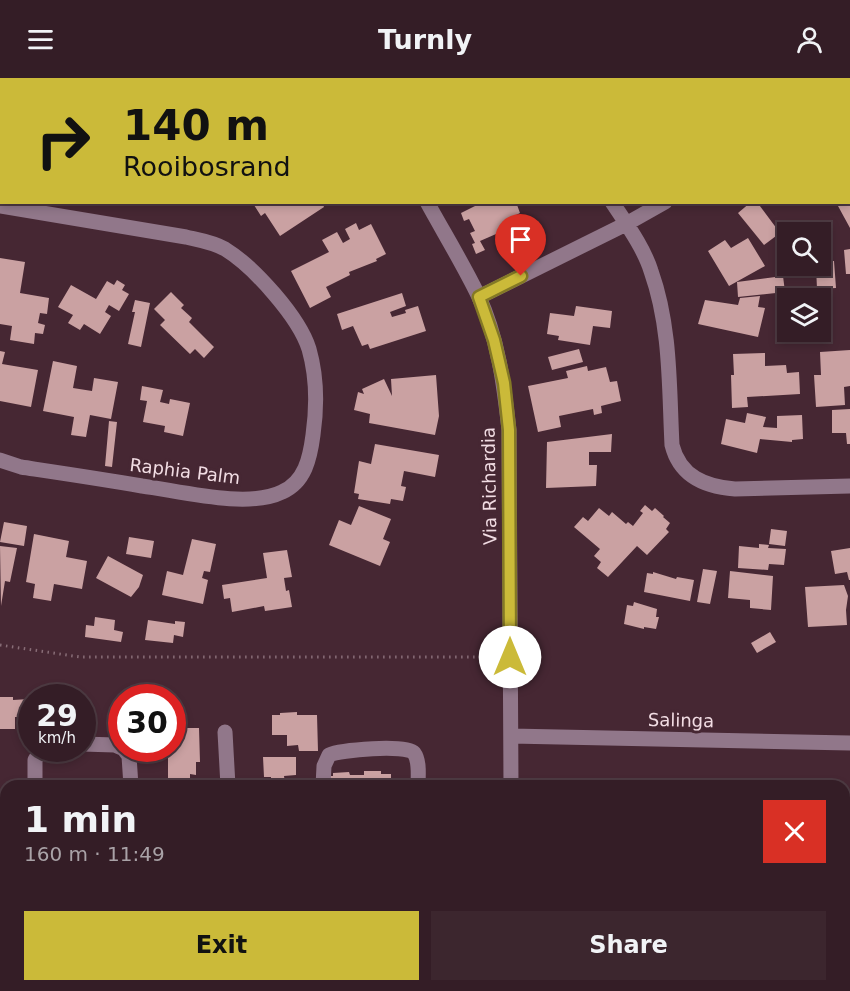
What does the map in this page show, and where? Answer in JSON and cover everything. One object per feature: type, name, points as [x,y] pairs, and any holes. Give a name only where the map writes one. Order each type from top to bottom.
[{"type":"street","name":"Via Richardia","points":[[428,204],[479,297],[494,340],[504,383],[509,430],[511,780]]},
{"type":"street","points":[[613,204],[651,269],[668,343],[672,445],[678,461],[696,479],[706,485],[719,488],[850,486]]},
{"type":"street","points":[[479,297],[661,204]]},
{"type":"street","name":"Raphia Palm","points":[[0,206],[186,237],[224,249],[244,264],[273,293],[295,320],[308,346],[316,393],[310,458],[304,472],[284,492],[268,498],[227,499],[21,467],[0,460]]},
{"type":"street","points":[[225,732],[228,780]]},
{"type":"street","name":"Salinga","points":[[511,736],[850,742]]},
{"type":"street","points":[[323,780],[324,766],[329,755],[345,751],[404,749],[414,753],[417,759],[418,780]]},
{"type":"street","points":[[35,762],[35,780]]},
{"type":"street","points":[[129,762],[131,780]]},
{"type":"path","points":[[0,645],[80,657],[510,657]]},
{"type":"building","points":[[323,204],[324,207],[280,236],[265,213],[261,216],[254,205]]},
{"type":"building","points":[[517,204],[520,213],[514,216],[523,236],[508,242],[503,231],[480,241],[485,250],[476,254],[472,244],[475,243],[470,233],[475,231],[469,219],[464,221],[461,213],[477,205]]},
{"type":"building","points":[[749,204],[758,204],[777,229],[777,235],[764,245],[738,213]]},
{"type":"building","points":[[850,204],[850,228],[838,206]]},
{"type":"building","points":[[356,223],[359,230],[371,224],[386,254],[376,259],[377,261],[349,272],[350,275],[326,287],[331,297],[310,308],[291,271],[329,252],[322,240],[337,232],[343,243],[350,239],[345,229]]},
{"type":"building","points":[[748,238],[765,266],[729,286],[708,251],[725,240],[731,248]]},
{"type":"building","points":[[850,249],[850,274],[846,274],[844,250]]},
{"type":"building","points":[[0,258],[25,262],[20,293],[49,298],[47,314],[40,313],[38,323],[45,325],[43,334],[35,333],[34,344],[10,340],[12,326],[0,324]]},
{"type":"building","points":[[831,261],[834,261],[836,288],[817,288],[816,276],[831,276]]},
{"type":"building","points":[[783,276],[784,288],[777,288],[777,293],[738,297],[737,282]]},
{"type":"building","points":[[117,280],[125,285],[122,290],[129,294],[119,311],[109,305],[105,312],[111,316],[100,334],[84,324],[80,330],[68,323],[73,315],[58,307],[71,285],[96,299],[107,281],[114,285]]},
{"type":"building","points":[[171,292],[184,305],[181,308],[192,318],[189,322],[214,347],[204,358],[195,349],[190,354],[160,325],[165,320],[154,309]]},
{"type":"building","points":[[402,293],[406,306],[390,312],[392,317],[418,306],[426,331],[370,349],[368,344],[362,346],[353,326],[342,330],[337,314]]},
{"type":"building","points":[[760,296],[758,307],[765,308],[758,337],[698,324],[705,300],[738,305],[740,298]]},
{"type":"building","points":[[135,300],[150,303],[141,347],[128,344],[135,312],[132,312]]},
{"type":"building","points":[[576,306],[612,311],[610,328],[593,326],[590,345],[558,340],[559,336],[547,334],[550,313],[574,316]]},
{"type":"building","points":[[579,349],[583,362],[552,370],[548,357]]},
{"type":"building","points":[[850,350],[850,386],[844,387],[845,405],[816,407],[814,375],[821,375],[820,352]]},
{"type":"building","points":[[0,351],[5,352],[2,364],[38,370],[31,407],[0,401]]},
{"type":"building","points":[[765,353],[765,366],[786,365],[787,373],[799,372],[800,394],[747,397],[748,407],[732,408],[733,354]]},
{"type":"building","points":[[53,361],[77,366],[73,388],[92,391],[94,378],[118,382],[111,419],[90,415],[86,437],[71,435],[74,417],[43,411]]},
{"type":"building","points":[[587,366],[588,371],[606,367],[610,382],[617,381],[621,401],[601,406],[602,413],[594,415],[593,409],[559,416],[561,427],[538,432],[528,386],[568,378],[566,371]]},
{"type":"building","points":[[436,375],[439,416],[435,435],[369,423],[370,414],[354,410],[358,392],[364,394],[362,389],[384,379],[392,396],[391,379]]},
{"type":"building","points":[[142,386],[163,390],[160,402],[169,404],[170,399],[190,403],[183,436],[164,432],[165,426],[143,422],[147,401],[140,400]]},
{"type":"building","points":[[850,409],[850,444],[847,444],[846,433],[832,433],[832,410]]},
{"type":"building","points":[[747,413],[766,417],[763,427],[777,428],[777,416],[802,415],[803,439],[792,440],[792,442],[760,439],[757,453],[721,444],[726,419],[745,423]]},
{"type":"building","points":[[109,421],[117,422],[112,467],[105,466]]},
{"type":"building","points":[[612,434],[611,452],[589,452],[589,465],[597,465],[596,486],[546,488],[547,442]]},
{"type":"building","points":[[375,444],[439,455],[435,477],[404,471],[401,486],[406,487],[403,501],[391,499],[390,504],[358,499],[359,494],[354,493],[359,461],[371,464]]},
{"type":"building","points":[[645,505],[652,511],[655,508],[664,516],[670,523],[666,529],[669,532],[647,555],[637,546],[608,577],[597,568],[601,562],[594,556],[600,549],[574,527],[583,517],[588,521],[599,508],[609,516],[612,512],[626,524],[628,522],[633,526],[643,513],[640,511]]},
{"type":"building","points":[[359,506],[391,519],[383,539],[390,542],[380,566],[329,545],[339,520],[351,525]]},
{"type":"building","points":[[4,522],[27,526],[24,546],[0,542]]},
{"type":"building","points":[[771,529],[787,531],[785,546],[769,544]]},
{"type":"building","points":[[34,534],[69,541],[66,557],[87,561],[82,589],[54,584],[51,601],[33,598],[35,584],[26,582]]},
{"type":"building","points":[[129,537],[154,541],[151,558],[126,554]]},
{"type":"building","points":[[192,539],[216,544],[210,572],[204,571],[202,578],[208,580],[203,604],[162,595],[167,571],[183,575]]},
{"type":"building","points":[[759,544],[769,545],[768,548],[786,549],[784,565],[769,564],[768,570],[738,568],[739,546],[759,548]]},
{"type":"building","points":[[0,546],[17,548],[10,582],[5,581],[1,606]]},
{"type":"building","points":[[850,548],[849,580],[847,572],[835,574],[831,551]]},
{"type":"building","points":[[287,550],[292,577],[284,578],[292,607],[265,611],[264,606],[232,612],[230,598],[224,599],[222,585],[267,578],[263,553]]},
{"type":"building","points":[[108,556],[143,575],[139,587],[131,597],[96,578]]},
{"type":"building","points":[[703,569],[717,571],[710,604],[697,602]]},
{"type":"building","points":[[730,571],[773,576],[771,610],[750,608],[750,600],[728,598]]},
{"type":"building","points":[[653,572],[676,579],[677,577],[694,580],[690,601],[644,592],[647,573],[653,574]]},
{"type":"building","points":[[844,585],[848,596],[847,625],[808,627],[805,587]]},
{"type":"building","points":[[634,602],[657,609],[656,617],[659,617],[656,629],[644,627],[644,629],[624,624],[627,605],[633,606]]},
{"type":"building","points":[[95,617],[115,620],[114,630],[123,632],[121,642],[85,637],[86,625],[94,626]]},
{"type":"building","points":[[148,620],[175,624],[175,621],[185,622],[183,637],[174,635],[173,643],[145,640]]},
{"type":"building","points":[[770,632],[776,642],[757,653],[751,643]]},
{"type":"building","points":[[0,697],[13,697],[13,700],[18,700],[15,729],[0,729]]},
{"type":"building","points":[[297,712],[297,715],[317,715],[318,751],[299,751],[298,745],[287,746],[287,735],[272,735],[272,715]]},
{"type":"building","points":[[186,728],[199,728],[200,762],[196,762],[196,775],[190,774],[190,780],[168,780],[168,762],[186,762]]},
{"type":"building","points":[[263,757],[296,757],[296,775],[284,776],[285,780],[271,780],[271,777],[264,777]]},
{"type":"building","points":[[364,771],[381,771],[381,774],[391,774],[391,780],[326,780],[326,776],[333,776],[333,773],[349,772],[350,775],[364,775]]},
{"type":"route","points":[[510,657],[509,430],[504,383],[494,340],[479,297],[521,276]]}]
